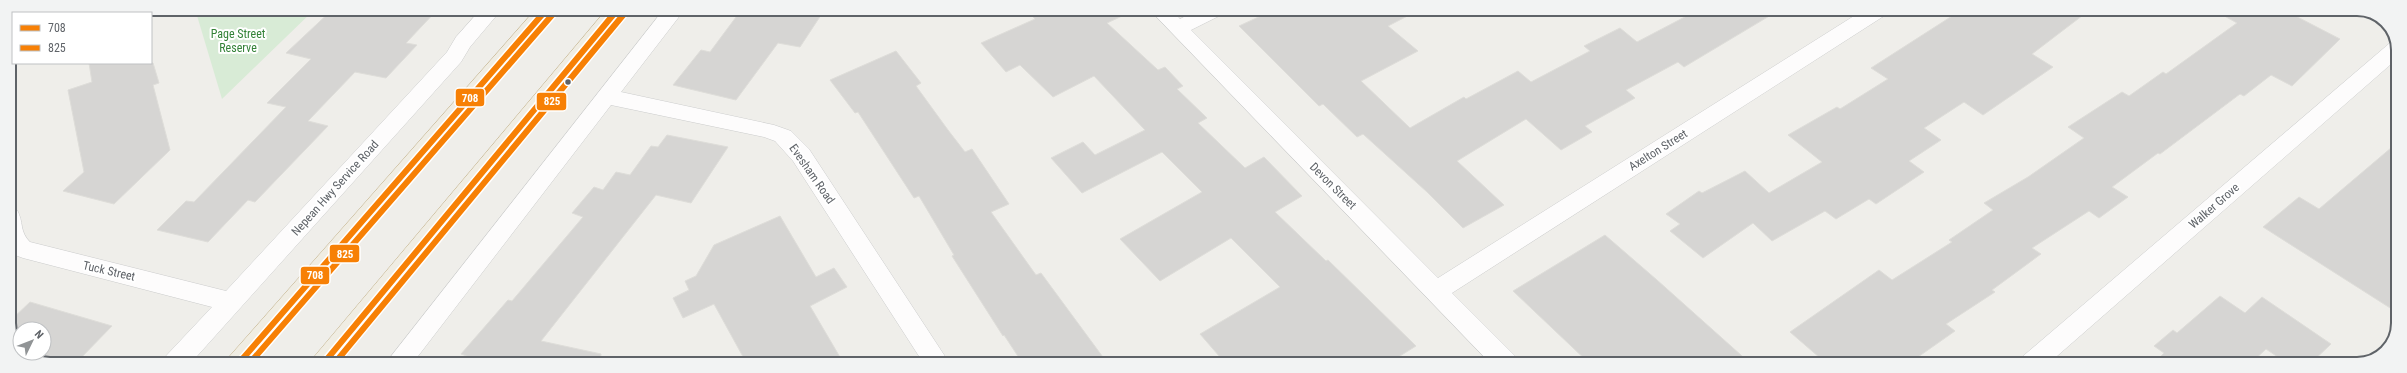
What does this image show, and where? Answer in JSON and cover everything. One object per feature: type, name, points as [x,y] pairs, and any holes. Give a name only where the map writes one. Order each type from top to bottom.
[{"type":"highway","points":[[244,357],[541,16]]},
{"type":"highway","points":[[329,357],[612,16]]},
{"type":"street","name":"Nepean Hwy Service Road","points":[[180,357],[454,57],[463,42],[486,16]]},
{"type":"street","points":[[403,357],[671,16]]},
{"type":"street","name":"Devon Street","points":[[1166,16],[1500,357]]},
{"type":"street","points":[[1178,28],[1202,16]]},
{"type":"street","name":"Axelton Street","points":[[1436,291],[1869,16]]},
{"type":"street","name":"Walker Grove","points":[[2038,357],[2391,53]]},
{"type":"street","name":"Evesham Road","points":[[608,97],[773,131],[783,136],[801,155],[933,357]]},
{"type":"street","name":"Tuck Street","points":[[16,242],[24,249],[231,302]]},
{"type":"green space","name":"Page Street Reserve","points":[[197,16],[308,16],[222,99]]},
{"type":"building","points":[[326,16],[431,16],[406,43],[417,45],[386,78],[355,72],[308,121],[328,126],[255,202],[248,200],[208,242],[157,230],[186,201],[194,202],[286,107],[267,103],[311,59],[286,53]]},
{"type":"building","points":[[737,16],[820,16],[800,47],[778,43],[736,100],[673,85],[701,50],[710,52]]},
{"type":"building","points":[[1032,16],[1122,16],[1107,23],[1158,70],[1165,67],[1183,86],[1177,89],[1207,118],[1198,123],[1245,168],[1264,157],[1302,196],[1275,212],[1326,261],[1328,260],[1416,346],[1398,357],[1220,357],[1200,334],[1280,287],[1231,238],[1160,281],[1120,239],[1202,192],[1162,152],[1082,193],[1051,158],[1083,142],[1095,155],[1145,130],[1094,76],[1053,97],[1020,65],[1006,72],[981,43],[1035,19]]},
{"type":"building","points":[[1261,16],[1407,16],[1388,26],[1418,51],[1361,81],[1410,128],[1464,97],[1466,99],[1518,71],[1531,82],[1590,51],[1584,46],[1620,28],[1637,42],[1687,16],[1769,16],[1684,67],[1678,62],[1626,90],[1635,98],[1585,126],[1592,132],[1561,150],[1526,119],[1457,161],[1504,205],[1463,228],[1427,192],[1363,134],[1357,137],[1323,104],[1319,106],[1239,26]]},
{"type":"building","points":[[1952,16],[2082,16],[2032,54],[2053,67],[1983,115],[1964,102],[1924,128],[1941,140],[1909,161],[1924,172],[1876,204],[1869,199],[1836,219],[1825,211],[1772,241],[1753,223],[1703,258],[1670,231],[1680,224],[1666,214],[1699,191],[1702,193],[1745,171],[1769,193],[1822,162],[1788,135],[1837,107],[1840,109],[1888,79],[1871,68]]},
{"type":"building","points":[[2224,16],[2296,16],[2340,39],[2292,86],[2271,75],[2244,96],[2240,94],[2160,154],[2158,153],[2112,187],[2128,197],[2099,218],[2089,211],[2032,248],[2041,254],[1992,290],[1995,292],[1946,324],[1955,331],[1918,357],[1819,357],[1790,332],[1879,270],[1892,280],[1952,242],[1949,240],[1993,210],[1984,203],[2028,177],[2084,138],[2068,127],[2122,92],[2129,96],[2163,72],[2166,74],[2237,23]]},
{"type":"building","points":[[896,51],[921,83],[916,86],[948,130],[965,152],[972,149],[1009,204],[991,212],[1036,275],[1041,273],[1103,357],[1018,357],[1004,335],[1003,336],[952,256],[954,255],[919,196],[914,198],[858,112],[855,113],[830,80]]},
{"type":"building","points":[[153,63],[159,83],[153,85],[170,150],[114,204],[63,191],[84,172],[68,90],[92,82],[89,64]]},
{"type":"building","points":[[667,135],[728,147],[691,203],[656,195],[541,341],[601,354],[601,357],[469,357],[461,354],[508,300],[512,301],[583,217],[572,213],[594,187],[603,190],[616,172],[630,175],[651,146],[658,147]]},
{"type":"building","points":[[2391,148],[2391,309],[2263,227],[2299,197],[2319,209]]},
{"type":"building","points":[[780,216],[816,277],[834,268],[847,287],[810,306],[840,357],[743,357],[714,304],[683,318],[673,298],[689,290],[685,281],[696,276],[714,245]]},
{"type":"building","points":[[1605,235],[1743,357],[1583,357],[1513,291]]},
{"type":"building","points":[[2220,296],[2245,313],[2262,297],[2331,344],[2317,357],[2278,357],[2266,349],[2257,357],[2160,357],[2164,353],[2154,346],[2173,330],[2177,333]]},
{"type":"building","points":[[30,302],[112,326],[82,357],[52,357],[52,321],[16,321],[16,315]]},
{"type":"transit line","name":"708","points":[[244,357],[541,16]]},
{"type":"transit line","name":"825","points":[[255,357],[551,16]]},
{"type":"transit line","name":"708","points":[[329,357],[612,16]]},
{"type":"transit line","name":"825","points":[[340,357],[622,16]]}]
